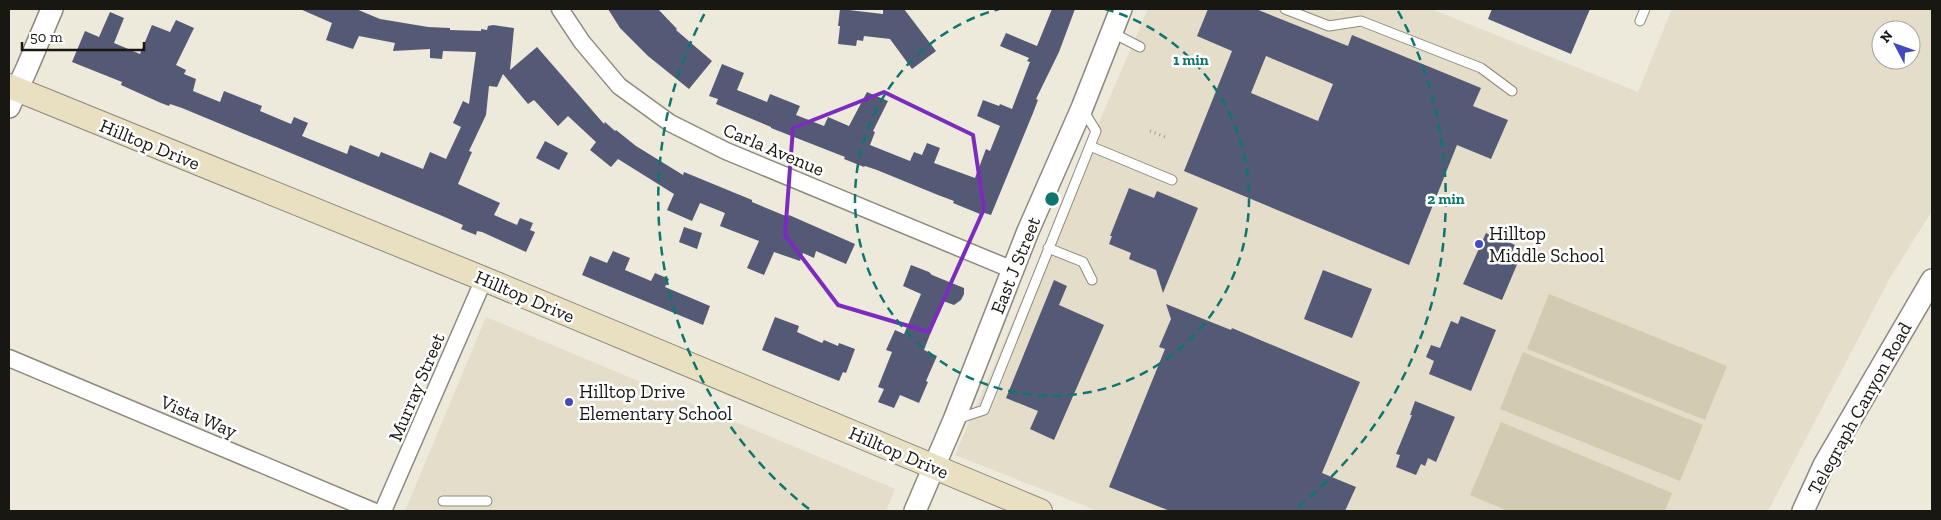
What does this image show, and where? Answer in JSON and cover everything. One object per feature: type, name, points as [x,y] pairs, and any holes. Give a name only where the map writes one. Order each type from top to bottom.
[{"type":"main road","name":"Hilltop Drive","points":[[12,94],[484,279],[1040,511]]},
{"type":"street","points":[[12,94],[52,9]]},
{"type":"street","name":"Carla Avenue","points":[[560,9],[582,42],[619,86],[670,123],[726,151],[1013,270]]},
{"type":"street","name":"East J Street","points":[[915,511],[954,420],[1013,270],[1082,108],[1121,9]]},
{"type":"street","name":"Murray Street","points":[[383,511],[484,279]]},
{"type":"street","name":"Telegraph Canyon Road","points":[[1803,511],[1824,465],[1932,280]]},
{"type":"street","name":"Vista Way","points":[[9,358],[373,511]]},
{"type":"lane","points":[[1285,9],[1329,26],[1361,21],[1481,68],[1512,91]]},
{"type":"lane","points":[[1640,21],[1645,9]]},
{"type":"lane","points":[[1111,32],[1140,47]]},
{"type":"lane","points":[[954,420],[984,410],[1096,131],[1082,108]]},
{"type":"lane","points":[[1090,146],[1172,180]]},
{"type":"lane","points":[[1048,248],[1083,262],[1092,280]]},
{"type":"lane","points":[[442,501],[487,501]]},
{"type":"path","points":[[1150,131],[1168,138]]},
{"type":"highlighted area","points":[[884,92],[973,135],[984,209],[929,332],[838,305],[785,235],[793,128]]},
{"type":"shaded area","name":"Hilltop Middle School","points":[[1148,9],[1329,9],[1339,12],[1348,9],[1431,9],[1638,92],[1672,9],[1932,9],[1932,211],[1891,276],[1768,511],[1098,511],[955,455]]},
{"type":"shaded area","points":[[1549,294],[1727,366],[1705,420],[1527,349]]},
{"type":"shaded area","name":"Hilltop Drive Elementary School","points":[[486,317],[895,489],[886,511],[405,511]]},
{"type":"shaded area","points":[[1523,352],[1703,425],[1680,481],[1500,409]]},
{"type":"shaded area","points":[[1501,422],[1672,493],[1665,511],[1508,511],[1470,495]]},
{"type":"building","points":[[300,9],[356,9],[380,19],[428,27],[450,28],[450,30],[481,31],[481,29],[487,30],[488,26],[493,25],[514,28],[510,70],[537,47],[604,124],[605,122],[636,146],[683,175],[684,172],[855,244],[846,264],[816,251],[814,258],[803,253],[800,261],[774,252],[764,275],[747,268],[759,241],[720,226],[725,213],[700,203],[692,221],[667,210],[674,194],[618,159],[611,167],[590,150],[596,142],[568,116],[558,126],[534,100],[528,104],[503,74],[497,87],[489,86],[486,115],[469,151],[472,152],[458,184],[500,203],[494,215],[517,225],[520,218],[533,223],[530,230],[535,232],[526,252],[482,232],[477,231],[476,235],[461,229],[463,225],[440,215],[182,108],[161,103],[121,85],[122,82],[72,62],[85,31],[99,37],[110,12],[124,18],[114,43],[140,54],[152,25],[170,32],[176,20],[194,28],[176,65],[186,70],[184,74],[196,79],[193,91],[220,102],[224,91],[262,106],[260,111],[291,124],[294,117],[308,123],[302,136],[347,154],[350,145],[379,157],[381,152],[423,169],[430,152],[446,159],[461,127],[453,123],[463,101],[469,104],[476,52],[443,51],[442,59],[430,58],[430,49],[393,51],[395,43],[359,36],[353,49],[326,40],[332,23]]},
{"type":"building","points":[[608,9],[658,9],[676,30],[712,61],[689,89],[648,56],[620,28]]},
{"type":"building","points":[[840,9],[883,14],[883,9],[904,9],[936,51],[912,69],[890,39],[864,36],[863,41],[857,40],[856,46],[838,44]]},
{"type":"building","points":[[1052,9],[1075,9],[1059,52],[1036,99],[1038,100],[1033,113],[991,215],[981,212],[980,214],[953,203],[954,201],[844,159],[845,157],[716,104],[718,99],[709,96],[722,64],[744,73],[737,90],[767,102],[770,94],[800,106],[796,115],[824,126],[828,117],[849,126],[867,92],[888,101],[873,131],[875,132],[870,145],[910,161],[914,152],[922,155],[927,143],[940,148],[934,163],[975,178],[986,149],[990,151],[1000,126],[977,116],[983,100],[1012,109],[1030,62],[1027,61],[1029,58],[1000,46],[1006,33],[1037,46]]},
{"type":"building","points":[[1208,9],[1256,9],[1348,46],[1352,35],[1481,88],[1473,106],[1508,120],[1491,159],[1457,145],[1409,265],[1184,171],[1232,51],[1197,36]],"holes":[[[1266,56],[1333,84],[1318,121],[1251,93]]]},
{"type":"building","points":[[1492,9],[1590,9],[1571,54],[1488,19]]},
{"type":"building","points":[[545,141],[568,153],[559,170],[536,158]]},
{"type":"building","points":[[1129,188],[1154,198],[1157,191],[1198,208],[1163,293],[1156,270],[1129,259],[1131,253],[1109,244],[1112,236],[1110,236]]},
{"type":"building","points":[[684,227],[702,233],[697,249],[679,242]]},
{"type":"building","points":[[1492,229],[1506,234],[1504,240],[1515,245],[1512,252],[1521,255],[1502,300],[1463,284],[1486,233],[1490,235]]},
{"type":"building","points":[[613,251],[630,258],[625,270],[651,281],[655,273],[669,279],[665,287],[710,306],[703,325],[582,275],[590,256],[607,263]]},
{"type":"building","points":[[911,265],[964,288],[964,294],[961,300],[954,305],[943,301],[924,350],[937,356],[919,403],[900,395],[894,408],[878,402],[884,389],[878,387],[892,352],[886,350],[895,330],[904,334],[921,294],[903,286]]},
{"type":"building","points":[[1323,270],[1372,289],[1352,338],[1304,319]]},
{"type":"building","points":[[1054,280],[1067,286],[1059,305],[1104,325],[1054,440],[1030,429],[1038,411],[1006,398]]},
{"type":"building","points":[[1166,304],[1231,330],[1232,328],[1360,382],[1322,473],[1356,487],[1345,511],[1170,511],[1109,487],[1165,349],[1159,347],[1171,319]]},
{"type":"building","points":[[1461,316],[1496,330],[1471,391],[1429,374],[1434,361],[1426,357],[1431,345],[1440,348],[1451,321],[1458,324]]},
{"type":"building","points":[[775,317],[799,326],[797,332],[822,343],[824,340],[838,346],[839,343],[855,349],[846,373],[843,372],[839,381],[762,350]]},
{"type":"building","points":[[1415,401],[1455,417],[1436,462],[1428,458],[1425,466],[1421,464],[1416,475],[1396,467],[1400,455],[1396,454],[1412,415],[1410,415]]},
{"type":"place","name":"Hilltop Middle School","points":[[1479,244]]},
{"type":"place","name":"Hilltop Drive Elementary School","points":[[569,402]]}]
